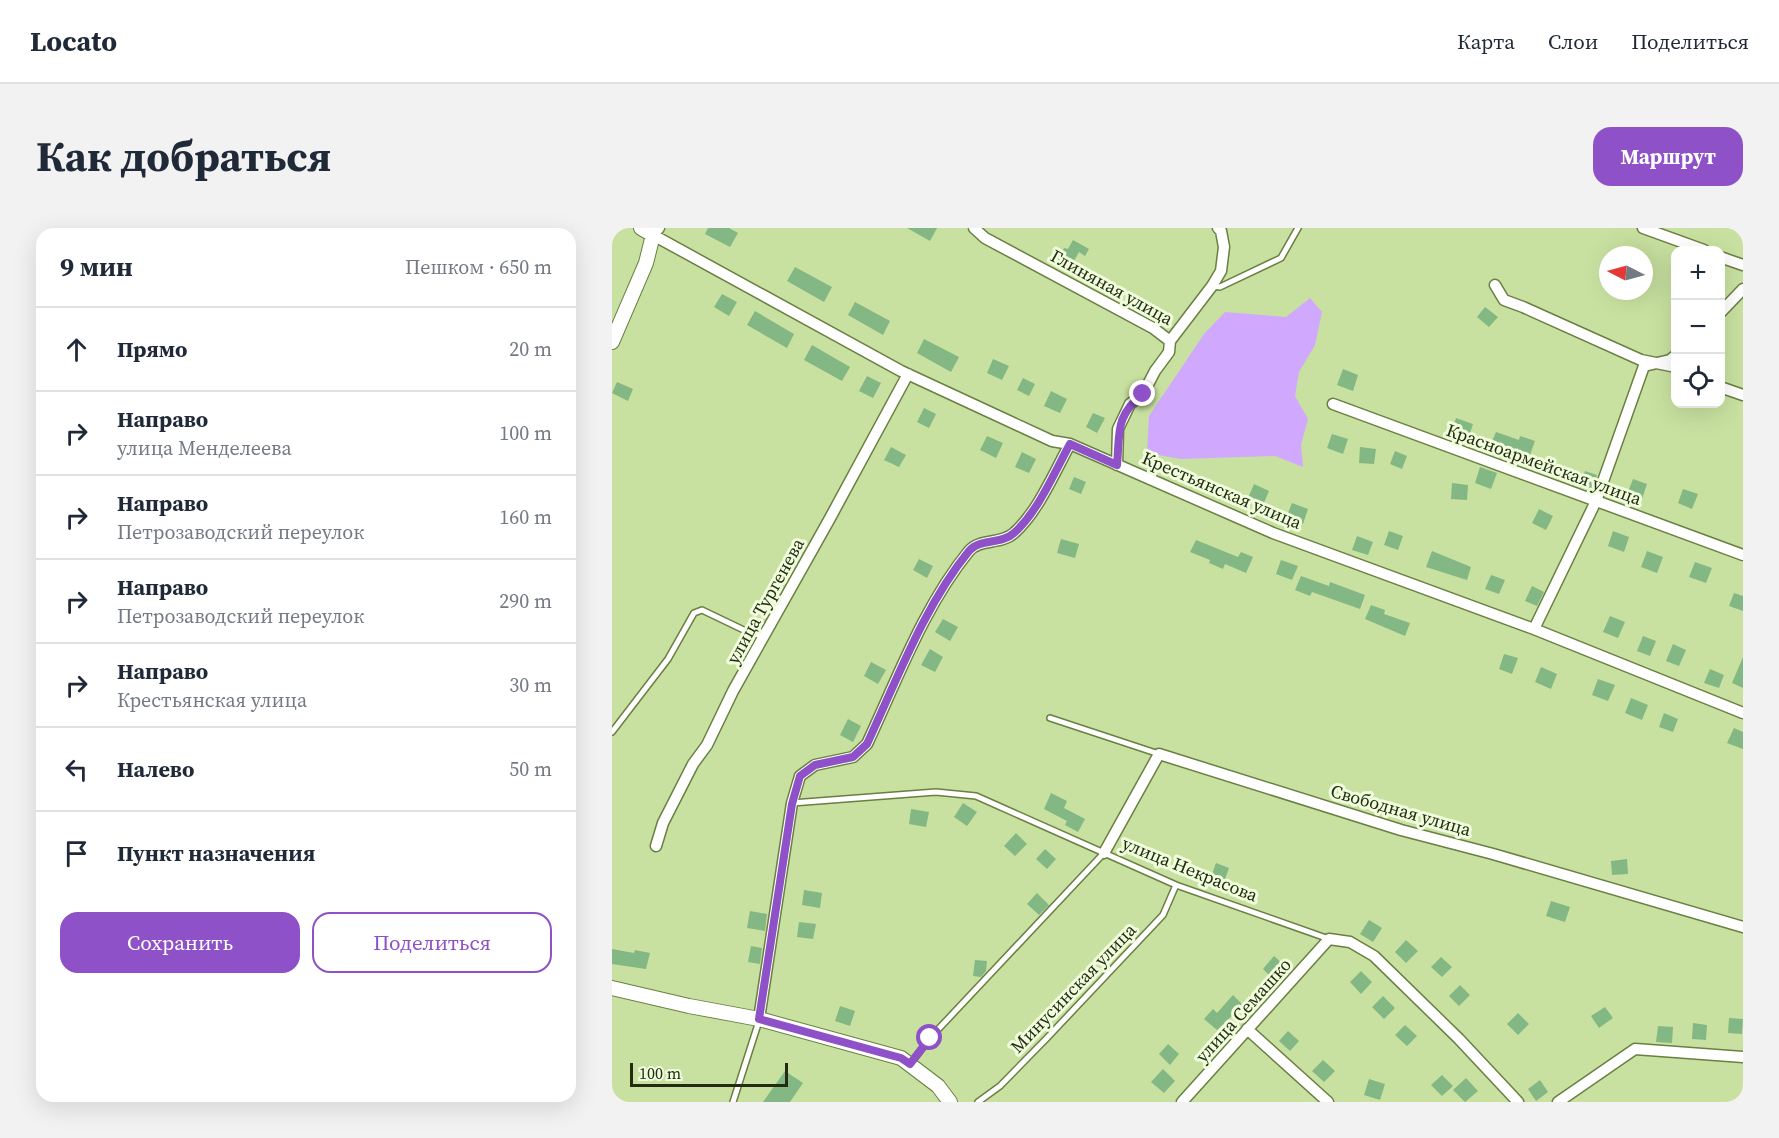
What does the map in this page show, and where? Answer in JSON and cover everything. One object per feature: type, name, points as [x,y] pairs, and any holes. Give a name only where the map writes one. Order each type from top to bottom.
[{"type":"street","name":"Глиняная улица","points":[[974,228],[985,238],[1153,327],[1170,340]]},
{"type":"street","points":[[1643,228],[1693,246]]},
{"type":"street","points":[[1117,465],[1118,429],[1130,404],[1143,394],[1155,371],[1169,352],[1170,340],[1221,271],[1224,247],[1220,229]]},
{"type":"street","points":[[612,342],[646,263],[651,230]]},
{"type":"street","name":"Крестьянская улица","points":[[651,230],[908,374],[1052,441],[1070,444],[1273,533],[1534,629],[1743,713]]},
{"type":"street","points":[[1725,259],[1743,265]]},
{"type":"street","points":[[1496,285],[1504,300],[1641,360],[1671,366]]},
{"type":"street","points":[[1725,308],[1743,289]]},
{"type":"street","points":[[1534,629],[1596,501],[1644,366],[1671,359]]},
{"type":"street","name":"улица Тургенева","points":[[656,846],[663,823],[688,773],[707,745],[764,636],[830,520],[908,374]]},
{"type":"street","points":[[1725,389],[1743,395]]},
{"type":"street","name":"Красноармейская улица","points":[[1333,404],[1743,555]]},
{"type":"street","points":[[759,1019],[792,804],[800,776],[815,765],[853,757],[867,744],[933,604],[971,548],[984,542],[1002,541],[1015,532],[1034,509],[1070,444]]},
{"type":"street","points":[[1104,853],[1159,754]]},
{"type":"street","name":"Свободная улица","points":[[1159,754],[1401,830],[1493,854],[1743,927]]},
{"type":"street","name":"улица Семашко","points":[[1182,1102],[1329,939]]},
{"type":"street","name":"улица Некрасова","points":[[1329,939],[1350,942],[1374,956],[1459,1039],[1518,1102]]},
{"type":"street","points":[[612,988],[759,1019],[901,1058],[938,1086],[950,1102]]},
{"type":"street","points":[[1247,1029],[1328,1102]]},
{"type":"street","points":[[1558,1102],[1635,1049],[1743,1057]]},
{"type":"lane","points":[[1212,286],[1220,287],[1281,258],[1298,228]]},
{"type":"lane","points":[[612,732],[668,659],[694,613],[702,610],[750,633],[764,636]]},
{"type":"lane","points":[[1050,718],[1159,754]]},
{"type":"lane","name":"улица Некрасова","points":[[792,804],[936,792],[976,796],[1176,885],[1329,939]]},
{"type":"lane","points":[[910,1064],[930,1038],[1104,853]]},
{"type":"lane","name":"Минусинская улица","points":[[978,1102],[1000,1086],[1163,915],[1176,885]]},
{"type":"lane","points":[[734,1102],[759,1019]]},
{"type":"shaded area","points":[[1310,298],[1322,312],[1315,345],[1299,372],[1295,396],[1308,419],[1301,445],[1303,467],[1275,456],[1181,459],[1147,453],[1149,416],[1204,334],[1225,312],[1286,317]]},
{"type":"building","points":[[708,228],[729,228],[738,233],[730,247],[705,234]]},
{"type":"building","points":[[907,228],[937,228],[930,241]]},
{"type":"building","points":[[1073,240],[1089,249],[1085,256],[1079,252],[1068,272],[1055,265],[1064,248],[1068,249]]},
{"type":"building","points":[[795,267],[832,287],[824,302],[787,281]]},
{"type":"building","points":[[722,294],[737,302],[729,316],[714,307]]},
{"type":"building","points":[[855,302],[890,321],[883,335],[848,315]]},
{"type":"building","points":[[1485,307],[1498,317],[1489,327],[1477,317]]},
{"type":"building","points":[[755,311],[794,334],[787,348],[747,325]]},
{"type":"building","points":[[924,339],[959,357],[951,372],[917,353]]},
{"type":"building","points":[[812,345],[850,367],[842,381],[804,360]]},
{"type":"building","points":[[993,359],[1009,366],[1002,380],[987,373]]},
{"type":"building","points":[[1343,369],[1358,375],[1353,391],[1337,385]]},
{"type":"building","points":[[867,376],[881,383],[873,398],[859,391]]},
{"type":"building","points":[[1023,378],[1035,384],[1029,396],[1017,390]]},
{"type":"building","points":[[617,382],[633,389],[628,401],[612,393]]},
{"type":"building","points":[[1051,391],[1067,399],[1060,413],[1044,406]]},
{"type":"building","points":[[924,408],[936,414],[929,428],[917,422]]},
{"type":"building","points":[[1093,413],[1105,418],[1097,433],[1086,427]]},
{"type":"building","points":[[1456,418],[1473,424],[1468,439],[1451,433]]},
{"type":"building","points":[[1496,432],[1519,440],[1520,436],[1535,441],[1530,455],[1506,446],[1504,451],[1490,446]]},
{"type":"building","points":[[1332,434],[1348,439],[1343,454],[1327,448]]},
{"type":"building","points":[[987,436],[1003,443],[996,458],[980,450]]},
{"type":"building","points":[[891,447],[906,455],[899,467],[884,460]]},
{"type":"building","points":[[1360,447],[1376,449],[1374,464],[1359,463]]},
{"type":"building","points":[[1395,451],[1407,456],[1402,469],[1390,464]]},
{"type":"building","points":[[1022,452],[1036,459],[1029,473],[1015,467]]},
{"type":"building","points":[[1480,467],[1497,473],[1491,489],[1475,483]]},
{"type":"building","points":[[1585,471],[1597,475],[1592,491],[1579,487]]},
{"type":"building","points":[[1074,477],[1086,482],[1081,494],[1069,489]]},
{"type":"building","points":[[1633,479],[1647,484],[1642,499],[1627,494]]},
{"type":"building","points":[[1452,483],[1468,485],[1467,500],[1451,499]]},
{"type":"building","points":[[1254,484],[1269,491],[1263,505],[1248,498]]},
{"type":"building","points":[[1683,489],[1698,494],[1692,509],[1678,503]]},
{"type":"building","points":[[1292,503],[1308,509],[1303,524],[1286,518]]},
{"type":"building","points":[[1539,509],[1553,516],[1546,530],[1532,523]]},
{"type":"building","points":[[1389,531],[1403,536],[1398,550],[1384,545]]},
{"type":"building","points":[[1613,531],[1629,537],[1624,552],[1608,546]]},
{"type":"building","points":[[1357,536],[1373,542],[1368,555],[1352,550]]},
{"type":"building","points":[[1061,539],[1079,544],[1075,558],[1057,553]]},
{"type":"building","points":[[1196,540],[1238,557],[1241,552],[1253,557],[1246,573],[1225,564],[1223,569],[1209,563],[1210,560],[1190,552]]},
{"type":"building","points":[[1432,551],[1471,567],[1467,580],[1426,567]]},
{"type":"building","points":[[1647,551],[1663,557],[1657,573],[1641,567]]},
{"type":"building","points":[[919,559],[933,566],[927,578],[913,570]]},
{"type":"building","points":[[1281,560],[1298,566],[1292,580],[1276,574]]},
{"type":"building","points":[[1695,562],[1712,568],[1706,583],[1689,577]]},
{"type":"building","points":[[1491,575],[1505,580],[1499,594],[1485,589]]},
{"type":"building","points":[[1301,576],[1329,586],[1330,582],[1365,595],[1360,609],[1312,592],[1310,596],[1295,590]]},
{"type":"building","points":[[1532,586],[1544,592],[1537,606],[1525,601]]},
{"type":"building","points":[[1734,593],[1743,596],[1743,611],[1729,606]]},
{"type":"building","points":[[1371,605],[1385,610],[1384,614],[1410,623],[1405,636],[1365,619]]},
{"type":"building","points":[[1610,616],[1625,622],[1618,638],[1603,632]]},
{"type":"building","points":[[943,619],[958,627],[950,641],[935,632]]},
{"type":"building","points":[[1643,636],[1656,641],[1650,656],[1637,651]]},
{"type":"building","points":[[1673,644],[1686,650],[1679,666],[1666,661]]},
{"type":"building","points":[[930,649],[943,657],[935,672],[921,665]]},
{"type":"building","points":[[1504,654],[1518,658],[1512,674],[1499,669]]},
{"type":"building","points":[[1743,657],[1743,688],[1732,683]]},
{"type":"building","points":[[871,662],[886,670],[878,684],[864,676]]},
{"type":"building","points":[[1541,667],[1557,674],[1551,689],[1535,682]]},
{"type":"building","points":[[1710,669],[1724,675],[1719,688],[1704,683]]},
{"type":"building","points":[[1598,679],[1615,685],[1608,701],[1592,695]]},
{"type":"building","points":[[1631,698],[1648,705],[1642,720],[1625,713]]},
{"type":"building","points":[[1664,713],[1678,719],[1673,732],[1659,727]]},
{"type":"building","points":[[848,719],[861,726],[853,742],[840,735]]},
{"type":"building","points":[[1734,728],[1743,732],[1743,749],[1727,743]]},
{"type":"building","points":[[1051,793],[1067,801],[1064,808],[1085,819],[1078,832],[1065,825],[1067,821],[1044,809]]},
{"type":"building","points":[[963,803],[977,812],[967,826],[954,817]]},
{"type":"building","points":[[911,809],[929,812],[926,827],[909,824]]},
{"type":"building","points":[[1016,833],[1027,844],[1015,856],[1004,846]]},
{"type":"building","points":[[1045,849],[1056,859],[1047,869],[1036,859]]},
{"type":"building","points":[[1627,859],[1628,874],[1612,875],[1611,861]]},
{"type":"building","points":[[1216,863],[1229,868],[1224,882],[1211,877]]},
{"type":"building","points":[[804,890],[822,893],[820,908],[802,905]]},
{"type":"building","points":[[1037,893],[1049,905],[1039,915],[1027,904]]},
{"type":"building","points":[[1551,901],[1570,907],[1565,922],[1546,916]]},
{"type":"building","points":[[750,911],[767,914],[765,931],[747,928]]},
{"type":"building","points":[[1369,920],[1382,928],[1373,942],[1360,934]]},
{"type":"building","points":[[799,922],[816,924],[813,939],[797,937]]},
{"type":"building","points":[[1406,940],[1418,951],[1406,963],[1395,952]]},
{"type":"building","points":[[751,946],[762,948],[760,964],[748,962]]},
{"type":"building","points":[[612,949],[650,953],[646,969],[612,964]]},
{"type":"building","points":[[1274,956],[1285,966],[1273,979],[1263,969]]},
{"type":"building","points":[[1441,957],[1452,967],[1442,977],[1431,967]]},
{"type":"building","points":[[975,960],[987,961],[986,971],[981,977],[973,976]]},
{"type":"building","points":[[1361,971],[1372,982],[1361,994],[1350,982]]},
{"type":"building","points":[[1460,985],[1470,995],[1459,1006],[1449,996]]},
{"type":"building","points":[[1233,995],[1243,1005],[1217,1030],[1204,1019],[1213,1009],[1217,1013]]},
{"type":"building","points":[[1383,996],[1395,1008],[1384,1019],[1372,1007]]},
{"type":"building","points":[[840,1006],[855,1011],[850,1026],[835,1021]]},
{"type":"building","points":[[1605,1007],[1613,1018],[1599,1028],[1591,1016]]},
{"type":"building","points":[[1518,1013],[1529,1024],[1518,1035],[1507,1024]]},
{"type":"building","points":[[1729,1018],[1743,1019],[1742,1034],[1728,1033]]},
{"type":"building","points":[[1693,1023],[1707,1025],[1706,1040],[1692,1039]]},
{"type":"building","points":[[1405,1025],[1417,1036],[1407,1046],[1395,1035]]},
{"type":"building","points":[[1658,1026],[1673,1027],[1672,1043],[1656,1042]]},
{"type":"building","points":[[1288,1031],[1299,1041],[1290,1051],[1279,1041]]},
{"type":"building","points":[[1168,1044],[1179,1054],[1170,1065],[1159,1054]]},
{"type":"building","points":[[1323,1060],[1335,1071],[1324,1082],[1312,1071]]},
{"type":"building","points":[[1163,1069],[1175,1081],[1164,1093],[1151,1082]]},
{"type":"building","points":[[785,1071],[803,1083],[790,1102],[763,1102]]},
{"type":"building","points":[[1442,1075],[1453,1086],[1442,1096],[1431,1085]]},
{"type":"building","points":[[1466,1078],[1478,1091],[1465,1102],[1453,1090]]},
{"type":"building","points":[[1369,1079],[1385,1084],[1380,1100],[1364,1095]]},
{"type":"building","points":[[1540,1080],[1548,1092],[1536,1101],[1528,1089]]},
{"type":"route","points":[[930,1038],[910,1064],[901,1058],[759,1019],[792,804],[800,776],[815,765],[853,757],[867,744],[933,604],[971,548],[984,542],[1002,541],[1015,532],[1034,509],[1070,444],[1117,465],[1118,429],[1130,404],[1143,394]]}]
